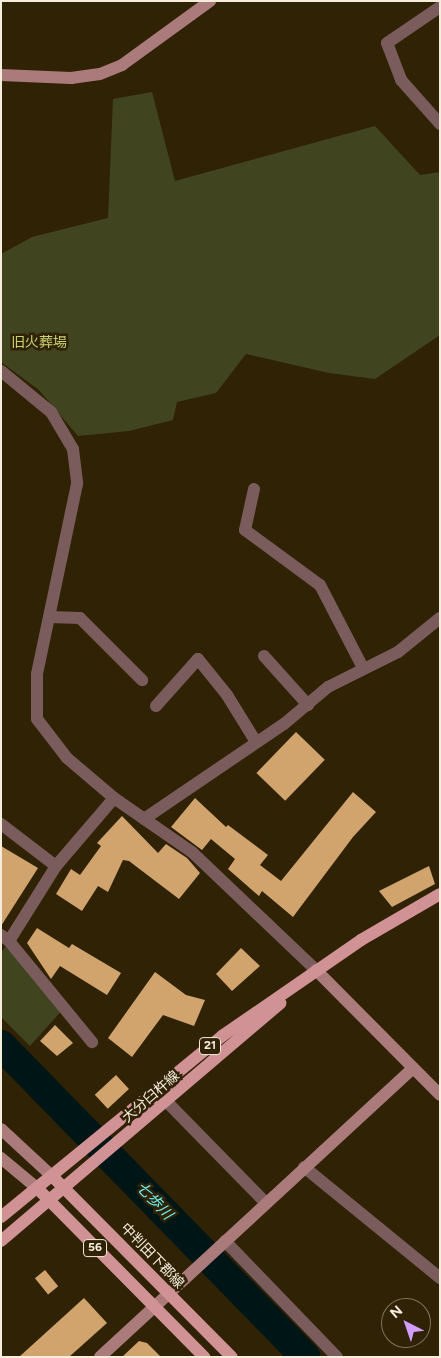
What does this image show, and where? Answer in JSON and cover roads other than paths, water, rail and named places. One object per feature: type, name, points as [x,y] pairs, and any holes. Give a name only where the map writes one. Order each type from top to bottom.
[{"type":"main road","name":"大分臼杵線","points":[[1,1217],[222,1036],[377,929],[440,894]]},
{"type":"main road","name":"大分臼杵線","points":[[1,1241],[91,1168],[316,970]]},
{"type":"main road","name":"中判田下郡線","points":[[52,1176],[232,1357]]},
{"type":"main road","name":"56","points":[[37,1188],[204,1357]]},
{"type":"street","points":[[1,75],[71,78],[100,74],[122,65],[210,1]]},
{"type":"street","points":[[440,7],[387,43],[401,80],[440,124]]},
{"type":"street","points":[[1,371],[51,412],[73,449],[76,484],[37,674],[37,719],[67,758],[114,798],[192,852],[316,970],[440,1095]]},
{"type":"street","points":[[254,489],[245,530],[320,586],[363,668]]},
{"type":"street","points":[[49,617],[80,618],[142,680]]},
{"type":"street","points":[[144,819],[308,705],[328,687],[398,652],[440,618]]},
{"type":"street","points":[[264,656],[308,705]]},
{"type":"street","points":[[156,706],[198,659],[227,695],[256,742]]},
{"type":"street","points":[[92,1042],[5,938],[56,866],[114,798]]},
{"type":"street","points":[[1,824],[56,866]]},
{"type":"street","points":[[100,1357],[413,1068]]},
{"type":"street","points":[[167,1102],[266,1203]]},
{"type":"street","points":[[1,1129],[52,1176]]},
{"type":"street","points":[[1,1158],[37,1188]]},
{"type":"street","points":[[304,1167],[440,1278]]},
{"type":"street","points":[[223,1243],[337,1357]]},
{"type":"waterway","name":"七歩川","points":[[1,1045],[306,1357]]},
{"type":"park label","name":"旧火葬場","points":[[39,343]]}]
